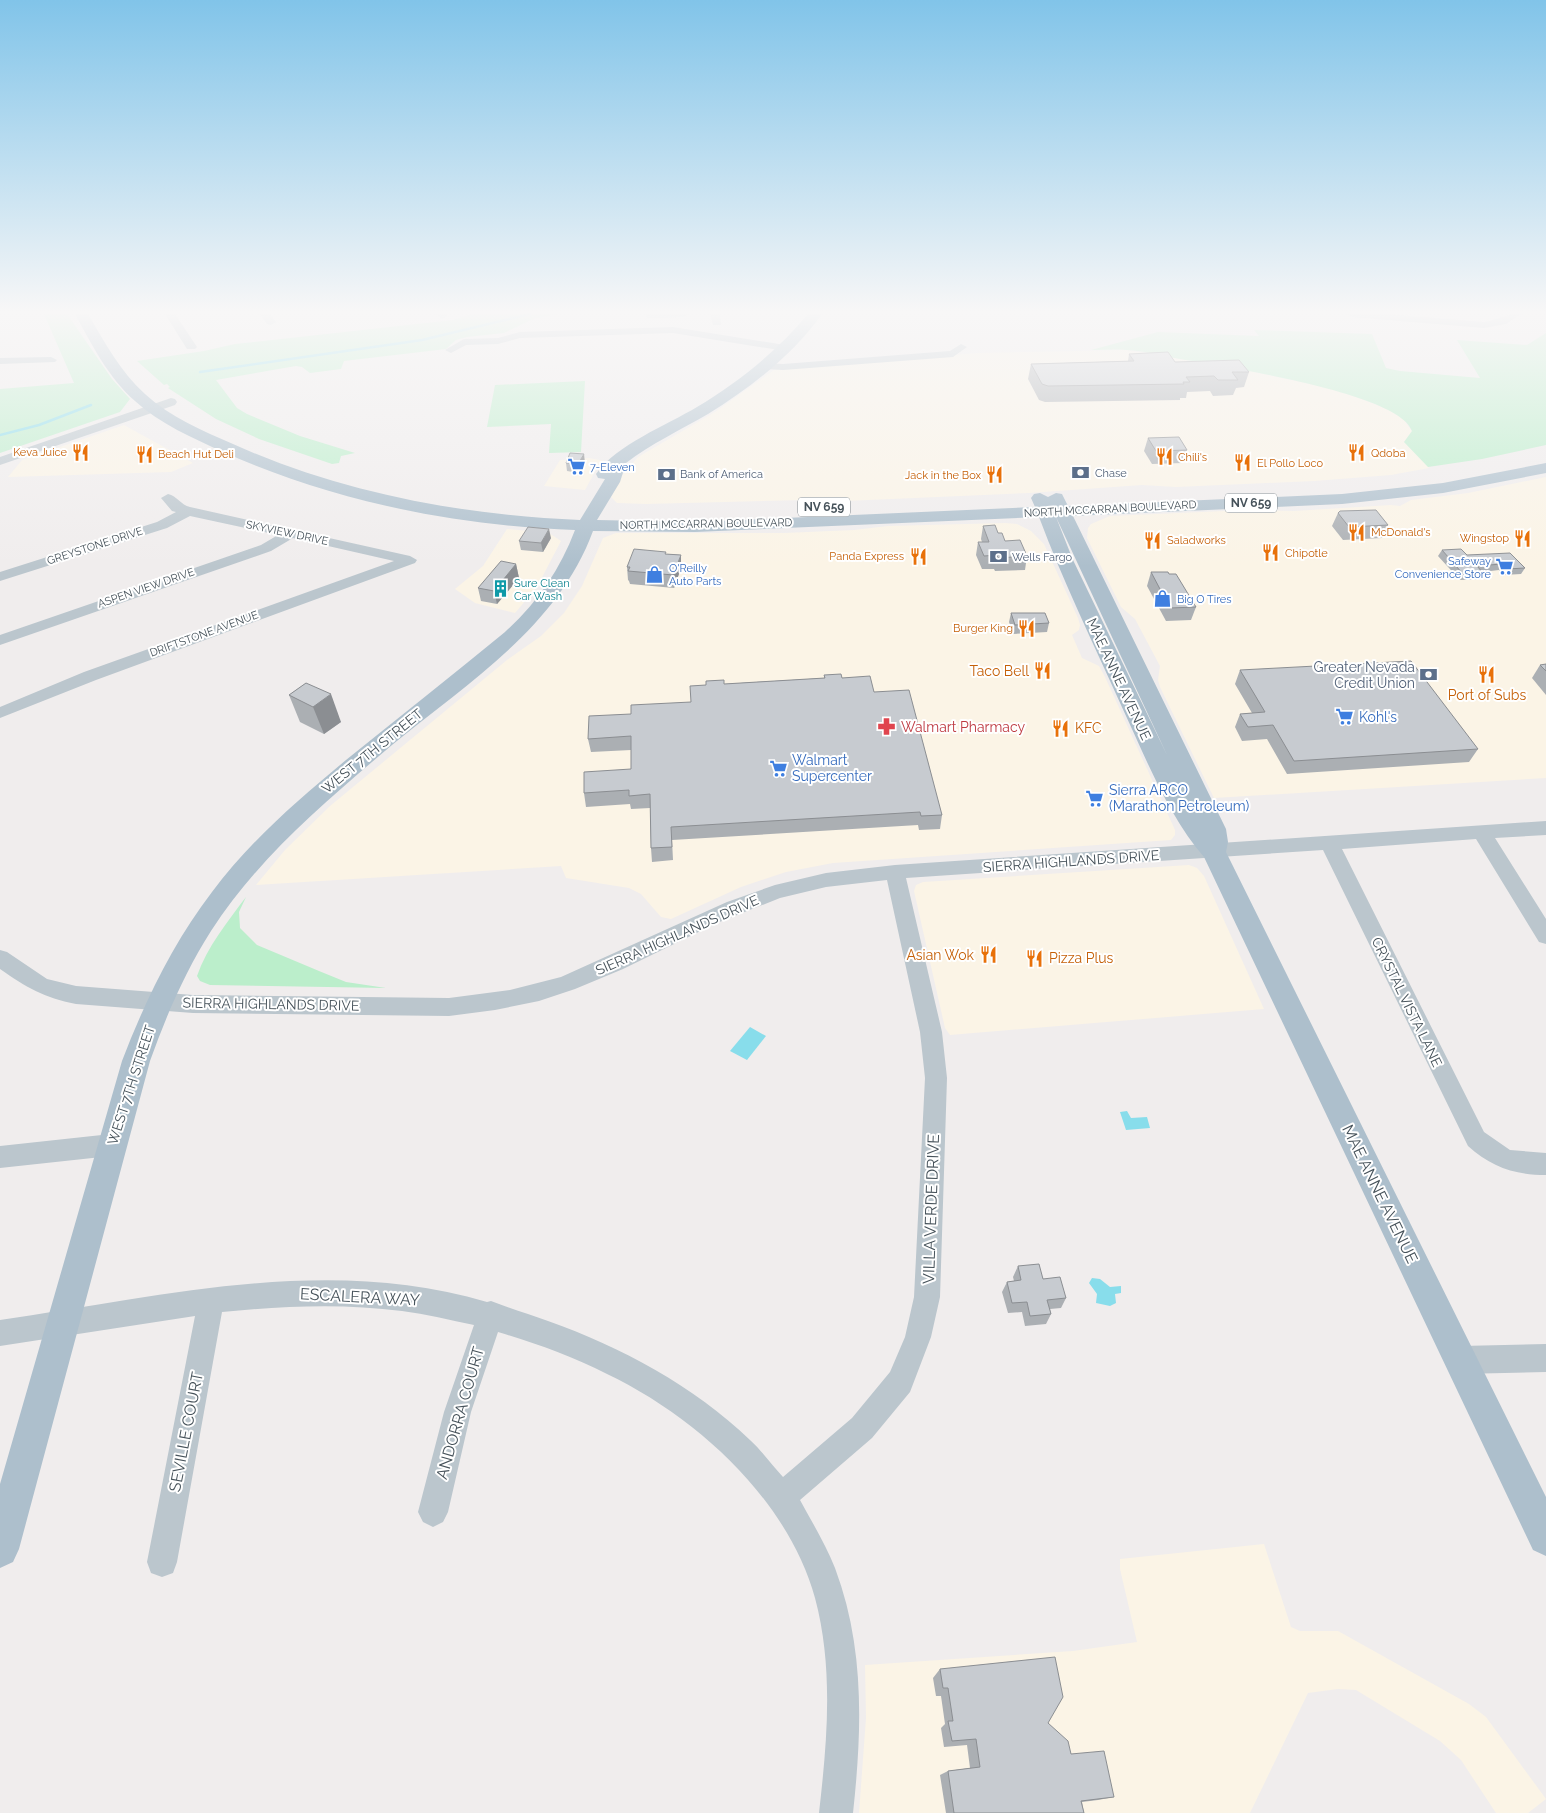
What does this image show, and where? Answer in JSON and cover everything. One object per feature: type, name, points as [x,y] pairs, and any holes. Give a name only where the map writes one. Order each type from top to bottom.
[{"type":"main road","name":"NORTH MCCARRAN BOULEVARD","points":[[160,399],[223,447],[307,479],[416,506],[520,520],[726,511],[1050,504],[1374,481],[1473,468],[1546,453]]},
{"type":"main road","name":"NORTH MCCARRAN BOULEVARD","points":[[162,399],[235,438],[330,472],[399,488],[590,518],[695,527],[953,516],[1050,504],[1140,508],[1342,499],[1432,490],[1546,468]]},
{"type":"main road","name":"WEST 7TH STREET","points":[[0,1549],[60,1326],[136,1061],[161,1000],[202,924],[262,849],[304,807],[525,625],[546,600],[573,558],[590,518],[617,473],[618,463],[636,449],[721,399]]},
{"type":"main road","points":[[1432,490],[1437,482],[1546,461]]},
{"type":"main road","name":"MAE ANNE AVENUE","points":[[1050,504],[1144,731],[1194,830],[1214,852],[1546,1537]]},
{"type":"main road","points":[[953,516],[1012,521],[1027,525],[1072,555],[1082,529],[1090,518],[1117,509],[1140,508]]},
{"type":"main road","points":[[520,520],[563,535],[574,548],[573,558]]},
{"type":"street","points":[[0,461],[151,399]]},
{"type":"street","name":"SKYVIEW DRIVE","points":[[168,498],[177,508],[188,511],[410,560]]},
{"type":"street","name":"GREYSTONE DRIVE","points":[[0,577],[162,524],[188,511]]},
{"type":"street","name":"ASPEN VIEW DRIVE","points":[[0,640],[266,548],[290,534]]},
{"type":"street","name":"DRIFTSTONE AVENUE","points":[[0,713],[90,676],[410,560]]},
{"type":"street","name":"SIERRA HIGHLANDS DRIVE","points":[[0,958],[39,985],[57,992],[76,995],[161,1000],[192,1004],[381,1007],[450,1007],[486,1004],[527,996],[567,984],[759,897],[817,880],[895,872],[1214,852],[1546,828]]},
{"type":"street","points":[[1482,833],[1546,936]]},
{"type":"street","name":"CRYSTAL VISTA LANE","points":[[1330,844],[1462,1116],[1476,1139],[1492,1154],[1514,1163],[1546,1164]]},
{"type":"street","name":"VILLA VERDE DRIVE","points":[[782,1497],[862,1428],[900,1382],[918,1337],[927,1297],[936,1078],[931,1032],[895,872]]},
{"type":"street","points":[[0,1157],[111,1144]]},
{"type":"street","name":"ESCALERA WAY","points":[[0,1333],[60,1326],[111,1315],[279,1294],[333,1293],[398,1297],[441,1303],[491,1314],[550,1334],[599,1355],[644,1379],[688,1408],[734,1444],[761,1470],[782,1497],[801,1527],[820,1568],[833,1608],[841,1652],[845,1710],[836,1813]]},
{"type":"street","name":"SEVILLE COURT","points":[[162,1562],[211,1302]]},
{"type":"street","name":"ANDORRA COURT","points":[[433,1512],[453,1424],[470,1367],[491,1314]]},
{"type":"street","points":[[1460,1360],[1546,1358]]},
{"type":"shaded area","points":[[734,399],[1361,399],[1387,409],[1403,419],[1412,431],[1404,442],[1429,468],[1391,475],[1314,481],[1176,487],[1142,485],[1029,493],[845,501],[804,500],[646,504],[617,503],[611,497],[623,474],[638,457],[715,412]]},
{"type":"shaded area","points":[[124,425],[193,463],[171,472],[8,477],[22,460]]},
{"type":"shaded area","points":[[589,458],[605,461],[596,470],[585,490],[544,486],[560,460]]},
{"type":"shaded area","points":[[1546,477],[1546,778],[1214,798],[1160,687],[1158,680],[1160,666],[1135,619],[1121,607],[1087,538],[1088,528],[1091,524],[1110,516],[1400,506],[1411,500],[1468,493]]},
{"type":"shaded area","points":[[1017,524],[1031,531],[1044,544],[1078,618],[1079,630],[1072,635],[1082,658],[1099,666],[1105,677],[1175,830],[1175,835],[1171,840],[833,863],[786,872],[741,887],[671,919],[661,917],[641,894],[629,888],[566,878],[561,866],[256,885],[285,850],[330,806],[507,660],[541,636],[564,613],[582,586],[603,538],[616,533],[784,533],[854,530],[888,526]]},
{"type":"shaded area","points":[[507,529],[549,533],[561,541],[537,587],[515,613],[475,603],[455,589],[483,566]]},
{"type":"shaded area","points":[[1189,865],[1197,868],[1204,876],[1264,1009],[950,1035],[945,1028],[914,891],[916,885],[923,882]]},
{"type":"shaded area","points":[[1264,1544],[1291,1627],[1300,1631],[1338,1631],[1469,1704],[1486,1717],[1546,1799],[1528,1813],[1496,1813],[1461,1760],[1440,1741],[1356,1690],[1338,1689],[1308,1693],[1250,1813],[859,1813],[866,1718],[865,1665],[1073,1651],[1137,1642],[1120,1569],[1120,1559]]},
{"type":"green space","points":[[0,399],[130,399],[120,412],[0,453]]},
{"type":"green space","points":[[184,399],[230,399],[237,408],[247,414],[300,436],[355,453],[341,456],[339,463],[332,464],[259,439],[216,419]]},
{"type":"green space","points":[[492,399],[584,399],[581,452],[549,453],[551,424],[487,427]]},
{"type":"green space","points":[[1359,399],[1546,399],[1546,445],[1482,459],[1428,467],[1404,442],[1412,431],[1400,417],[1377,405]]},
{"type":"green space","points":[[246,897],[239,912],[240,928],[257,945],[346,982],[386,988],[210,985],[200,981],[197,976],[206,955]]},
{"type":"water","points":[[750,1027],[766,1036],[747,1060],[730,1051]]},
{"type":"water","points":[[1127,1111],[1131,1118],[1147,1117],[1150,1128],[1126,1130],[1120,1112]]},
{"type":"water","points":[[1092,1278],[1100,1279],[1110,1287],[1121,1286],[1121,1293],[1115,1294],[1116,1303],[1110,1306],[1096,1303],[1097,1294],[1089,1283]]},
{"type":"building","points":[[1179,437],[1187,450],[1156,451],[1148,438]]},
{"type":"building","points":[[570,453],[584,454],[578,464],[566,463]]},
{"type":"building","points":[[1376,510],[1388,525],[1349,527],[1338,513],[1340,511]]},
{"type":"building","points":[[995,525],[998,533],[1002,533],[1005,541],[1020,540],[1027,556],[998,558],[997,555],[984,556],[978,542],[989,542],[983,526]]},
{"type":"building","points":[[528,527],[549,529],[541,543],[519,541]]},
{"type":"building","points":[[634,549],[681,555],[673,575],[628,571],[630,567],[627,567]]},
{"type":"building","points":[[1461,549],[1467,555],[1510,553],[1525,568],[1507,569],[1502,564],[1477,566],[1483,573],[1463,574],[1442,550]]},
{"type":"building","points":[[501,561],[516,564],[494,591],[478,588]]},
{"type":"building","points":[[1151,572],[1176,574],[1196,607],[1170,608]]},
{"type":"building","points":[[1011,613],[1045,613],[1049,623],[1015,625]]},
{"type":"building","name":"Kohl's","points":[[1411,661],[1478,749],[1294,761],[1273,725],[1248,727],[1240,714],[1265,712],[1240,670]]},
{"type":"building","points":[[1546,664],[1546,671],[1540,665]]},
{"type":"building","name":"Walmart Supercenter","points":[[841,674],[842,678],[870,676],[874,692],[909,690],[942,815],[921,816],[920,812],[671,827],[672,847],[651,848],[650,794],[629,796],[629,790],[584,793],[584,772],[631,769],[631,736],[588,739],[589,716],[631,714],[631,705],[691,702],[690,686],[706,685],[706,681],[724,680],[724,684],[825,678],[824,675]]},
{"type":"building","points":[[306,683],[331,694],[313,707],[289,695]]},
{"type":"building","points":[[1039,1264],[1043,1279],[1060,1277],[1066,1298],[1047,1300],[1051,1314],[1030,1316],[1027,1302],[1012,1303],[1007,1282],[1021,1280],[1018,1266]]},
{"type":"building","points":[[1055,1657],[1063,1697],[1048,1723],[1068,1741],[1071,1754],[1104,1751],[1114,1797],[1081,1801],[1084,1813],[954,1813],[948,1771],[980,1767],[976,1739],[952,1741],[948,1721],[953,1721],[948,1688],[943,1688],[940,1669]]},
{"type":"waterway","points":[[0,435],[39,425],[91,405]]},
{"type":"place","name":"Keva Juice","points":[[81,452]]},
{"type":"place","name":"Qdoba","points":[[1357,453]]},
{"type":"place","name":"Beach Hut Deli","points":[[144,454]]},
{"type":"place","name":"Chili's","points":[[1164,457]]},
{"type":"place","name":"El Pollo Loco","points":[[1243,463]]},
{"type":"place","name":"7-Eleven","points":[[576,467]]},
{"type":"place","name":"Chase","points":[[1081,473]]},
{"type":"place","name":"Bank of America","points":[[666,474]]},
{"type":"place","name":"Jack in the Box","points":[[995,475]]},
{"type":"place","name":"McDonald's","points":[[1357,532]]},
{"type":"place","name":"Wingstop","points":[[1523,538]]},
{"type":"place","name":"Saladworks","points":[[1153,540]]},
{"type":"place","name":"Chipotle","points":[[1271,553]]},
{"type":"place","name":"Panda Express","points":[[918,556]]},
{"type":"place","name":"Wells Fargo","points":[[998,557]]},
{"type":"place","name":"Safeway Convenience Store","points":[[1505,567]]},
{"type":"place","name":"O'Reilly Auto Parts","points":[[655,574]]},
{"type":"place","name":"Sure Clean Car Wash","points":[[500,589]]},
{"type":"place","name":"Big O Tires","points":[[1163,599]]},
{"type":"place","name":"Burger King","points":[[1027,628]]},
{"type":"place","name":"Taco Bell","points":[[1043,671]]},
{"type":"place","name":"Greater Nevada Credit Union","points":[[1429,675]]},
{"type":"place","name":"Port of Subs","points":[[1487,675]]},
{"type":"place","name":"Kohl's","points":[[1345,717]]},
{"type":"place","name":"Walmart Pharmacy","points":[[887,727]]},
{"type":"place","name":"KFC","points":[[1061,728]]},
{"type":"place","name":"Walmart Supercenter","points":[[778,768]]},
{"type":"place","name":"Sierra ARCO (Marathon Petroleum)","points":[[1095,798]]},
{"type":"place","name":"Asian Wok","points":[[988,955]]},
{"type":"place","name":"Pizza Plus","points":[[1035,958]]}]
